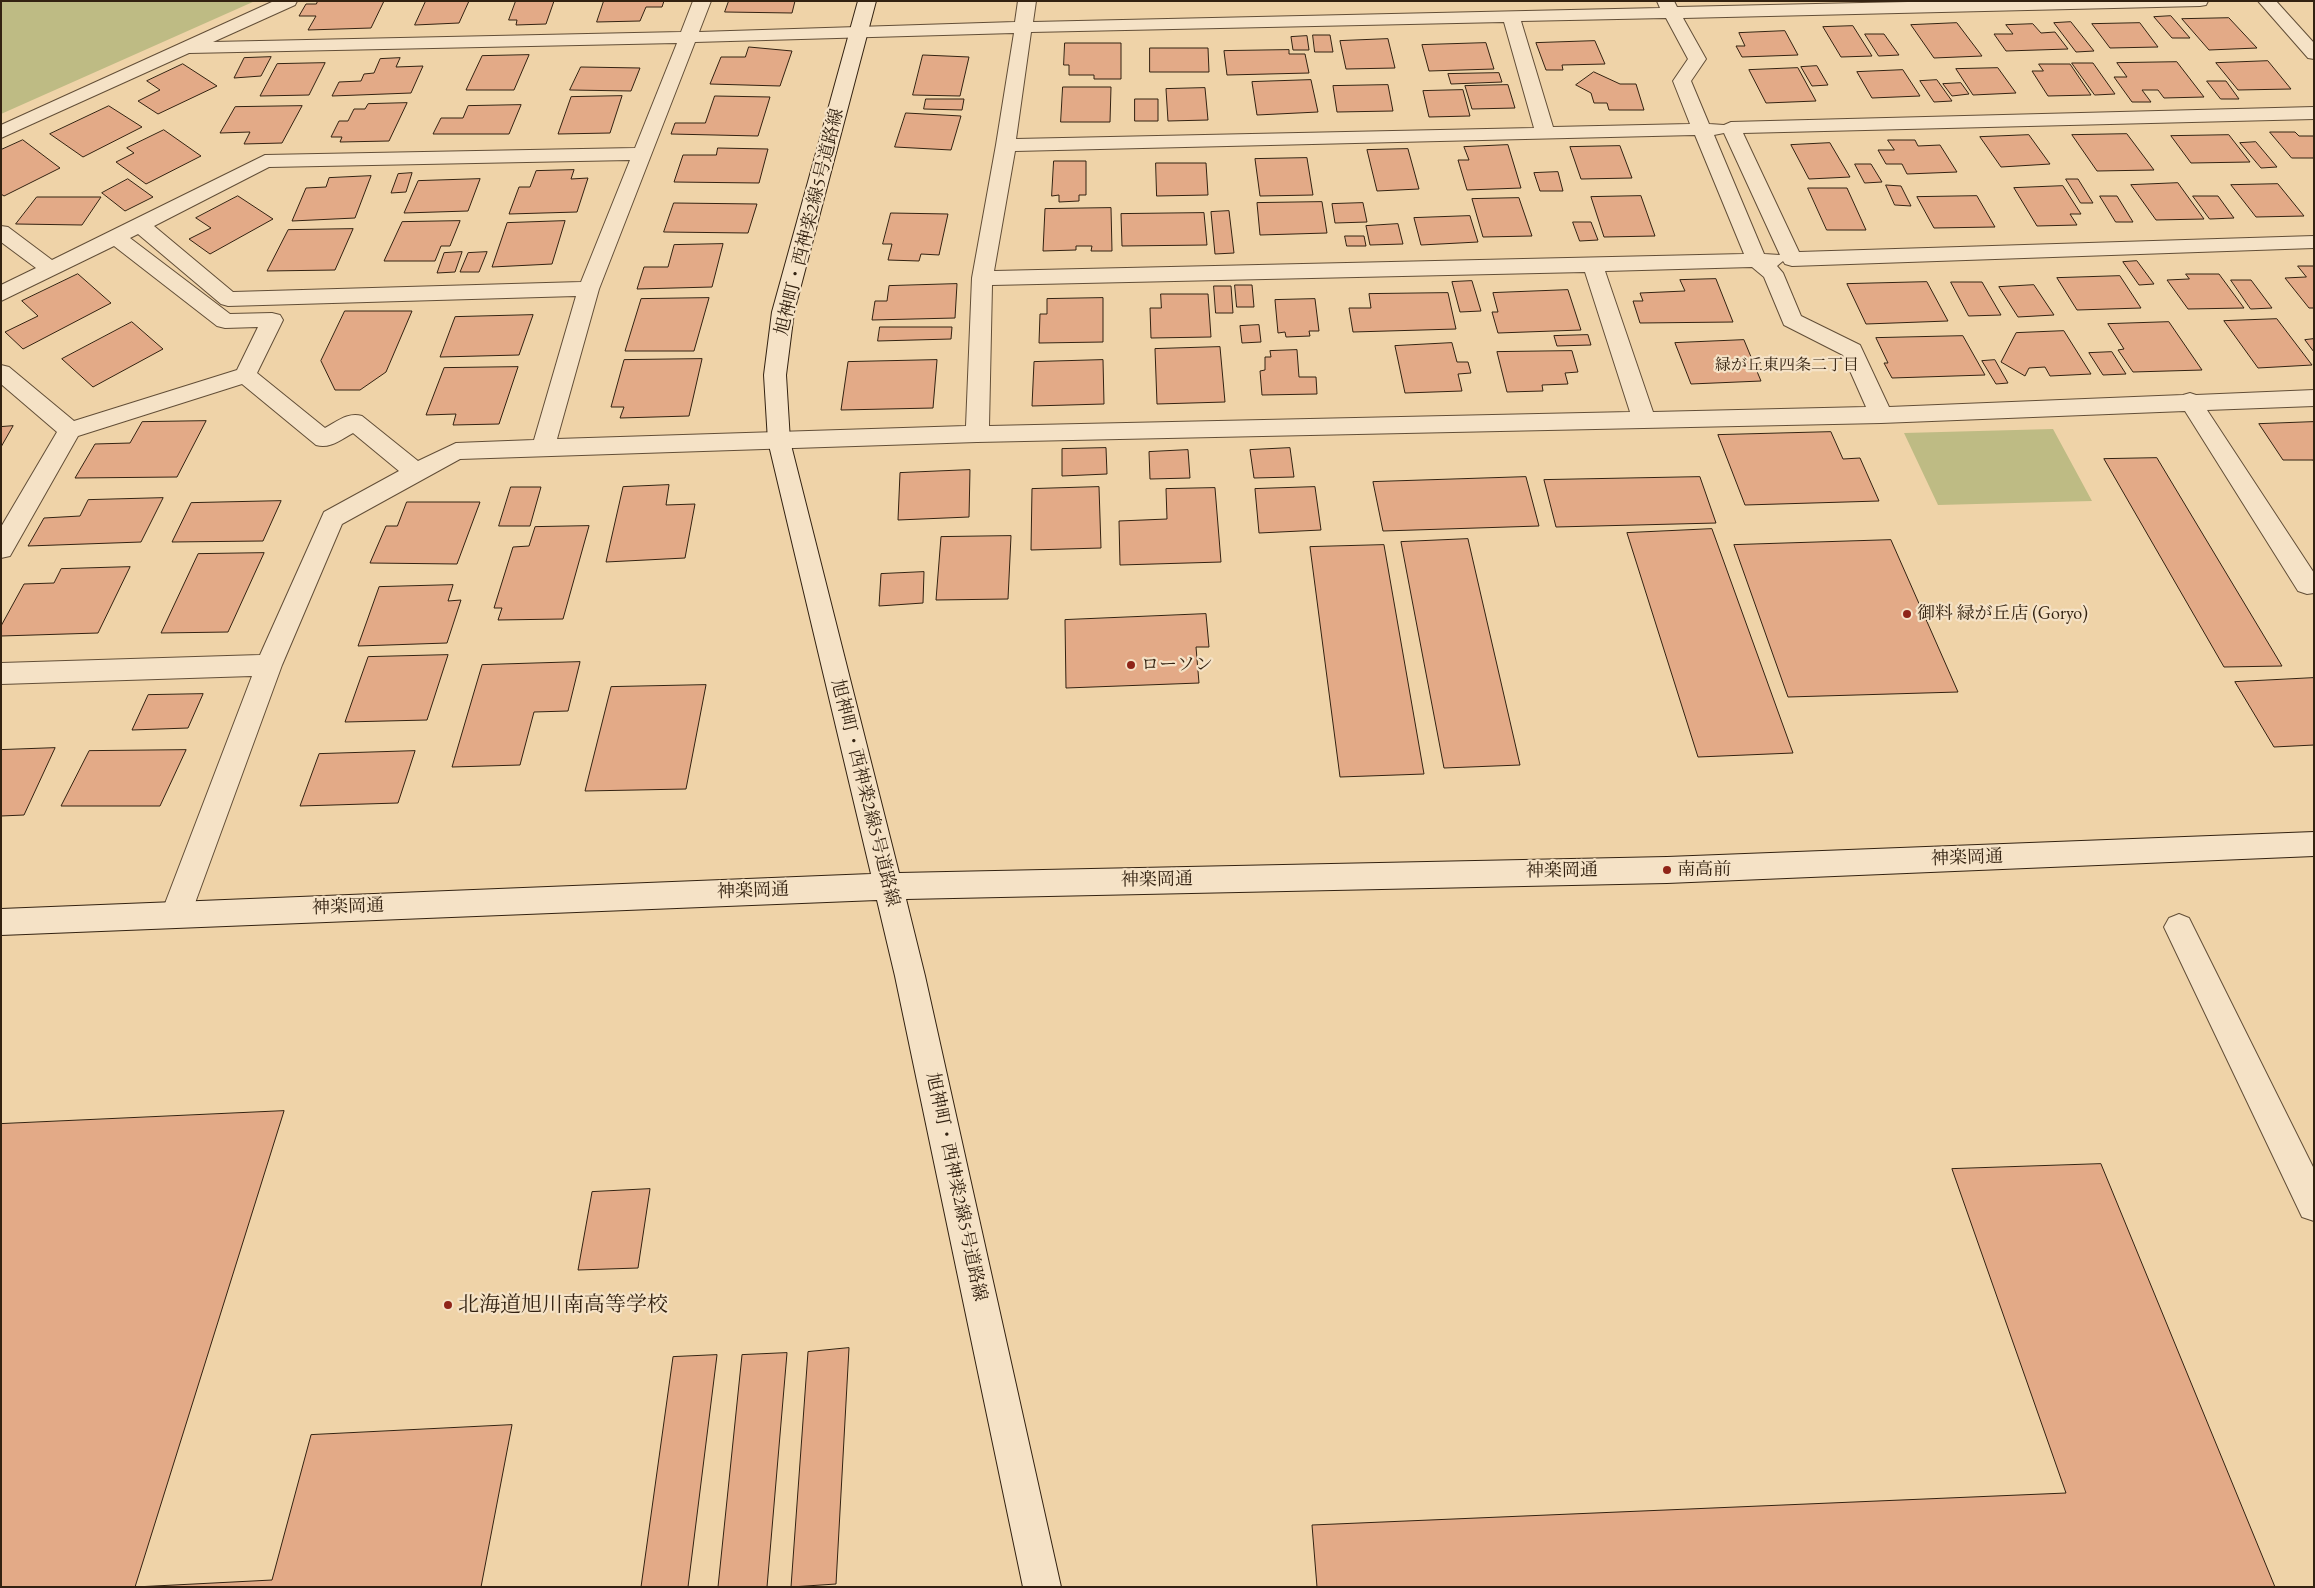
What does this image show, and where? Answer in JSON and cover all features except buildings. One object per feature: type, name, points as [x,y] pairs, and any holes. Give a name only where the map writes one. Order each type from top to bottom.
[{"type":"street","points":[[1,132],[289,1]]},
{"type":"street","points":[[543,448],[589,289],[702,1]]},
{"type":"street","name":"旭神町・西神楽2線5号道路線","points":[[867,1],[783,312],[775,375],[779,441],[912,985],[1042,1587]]},
{"type":"street","points":[[978,434],[982,278],[1006,145],[1027,1]]},
{"type":"street","points":[[189,48],[1511,17],[1668,7],[2200,1]]},
{"type":"street","points":[[2266,1],[2314,54]]},
{"type":"street","points":[[1668,7],[1697,59],[1682,82],[1757,261],[1773,273],[1792,320],[1852,350],[1882,415]]},
{"type":"street","points":[[1511,17],[1545,133]]},
{"type":"street","points":[[1006,145],[1702,130],[2314,113]]},
{"type":"street","points":[[1731,128],[1792,259]]},
{"type":"street","points":[[50,270],[266,161],[641,154]]},
{"type":"street","points":[[1,294],[116,238],[140,224]]},
{"type":"street","points":[[140,224],[228,299],[589,289]]},
{"type":"street","points":[[1,232],[50,270]]},
{"type":"street","points":[[1,549],[70,430],[245,375],[272,320],[225,321],[116,238]]},
{"type":"street","points":[[982,278],[1757,261],[2314,242]]},
{"type":"street","points":[[1593,265],[1644,420]]},
{"type":"street","points":[[1,372],[70,430]]},
{"type":"street","points":[[245,375],[324,439],[354,422],[417,473]]},
{"type":"street","points":[[176,914],[269,665],[332,518],[456,451],[978,434],[1882,415],[2190,401],[2314,398]]},
{"type":"street","points":[[2190,401],[2307,584],[2314,584]]},
{"type":"street","points":[[1,674],[269,665]]},
{"type":"street","name":"神楽岡通","points":[[1,922],[776,890],[1015,883],[1667,870],[2314,844]]},
{"type":"street","points":[[2179,928],[2314,1205]]},
{"type":"shaded area","points":[[1,1],[255,1],[1,114]]},
{"type":"shaded area","points":[[2053,429],[2092,501],[1938,505],[1904,433]]},
{"type":"place","name":"御料 緑が丘店 (Goryo)","points":[[1907,614]]},
{"type":"place","name":"ローソン","points":[[1131,665]]},
{"type":"place","name":"南高前","points":[[1667,870]]},
{"type":"place","name":"北海道旭川南高等学校","points":[[448,1305]]},
{"type":"district","name":"緑が丘東四条二丁目","points":[[1787,366]]}]
